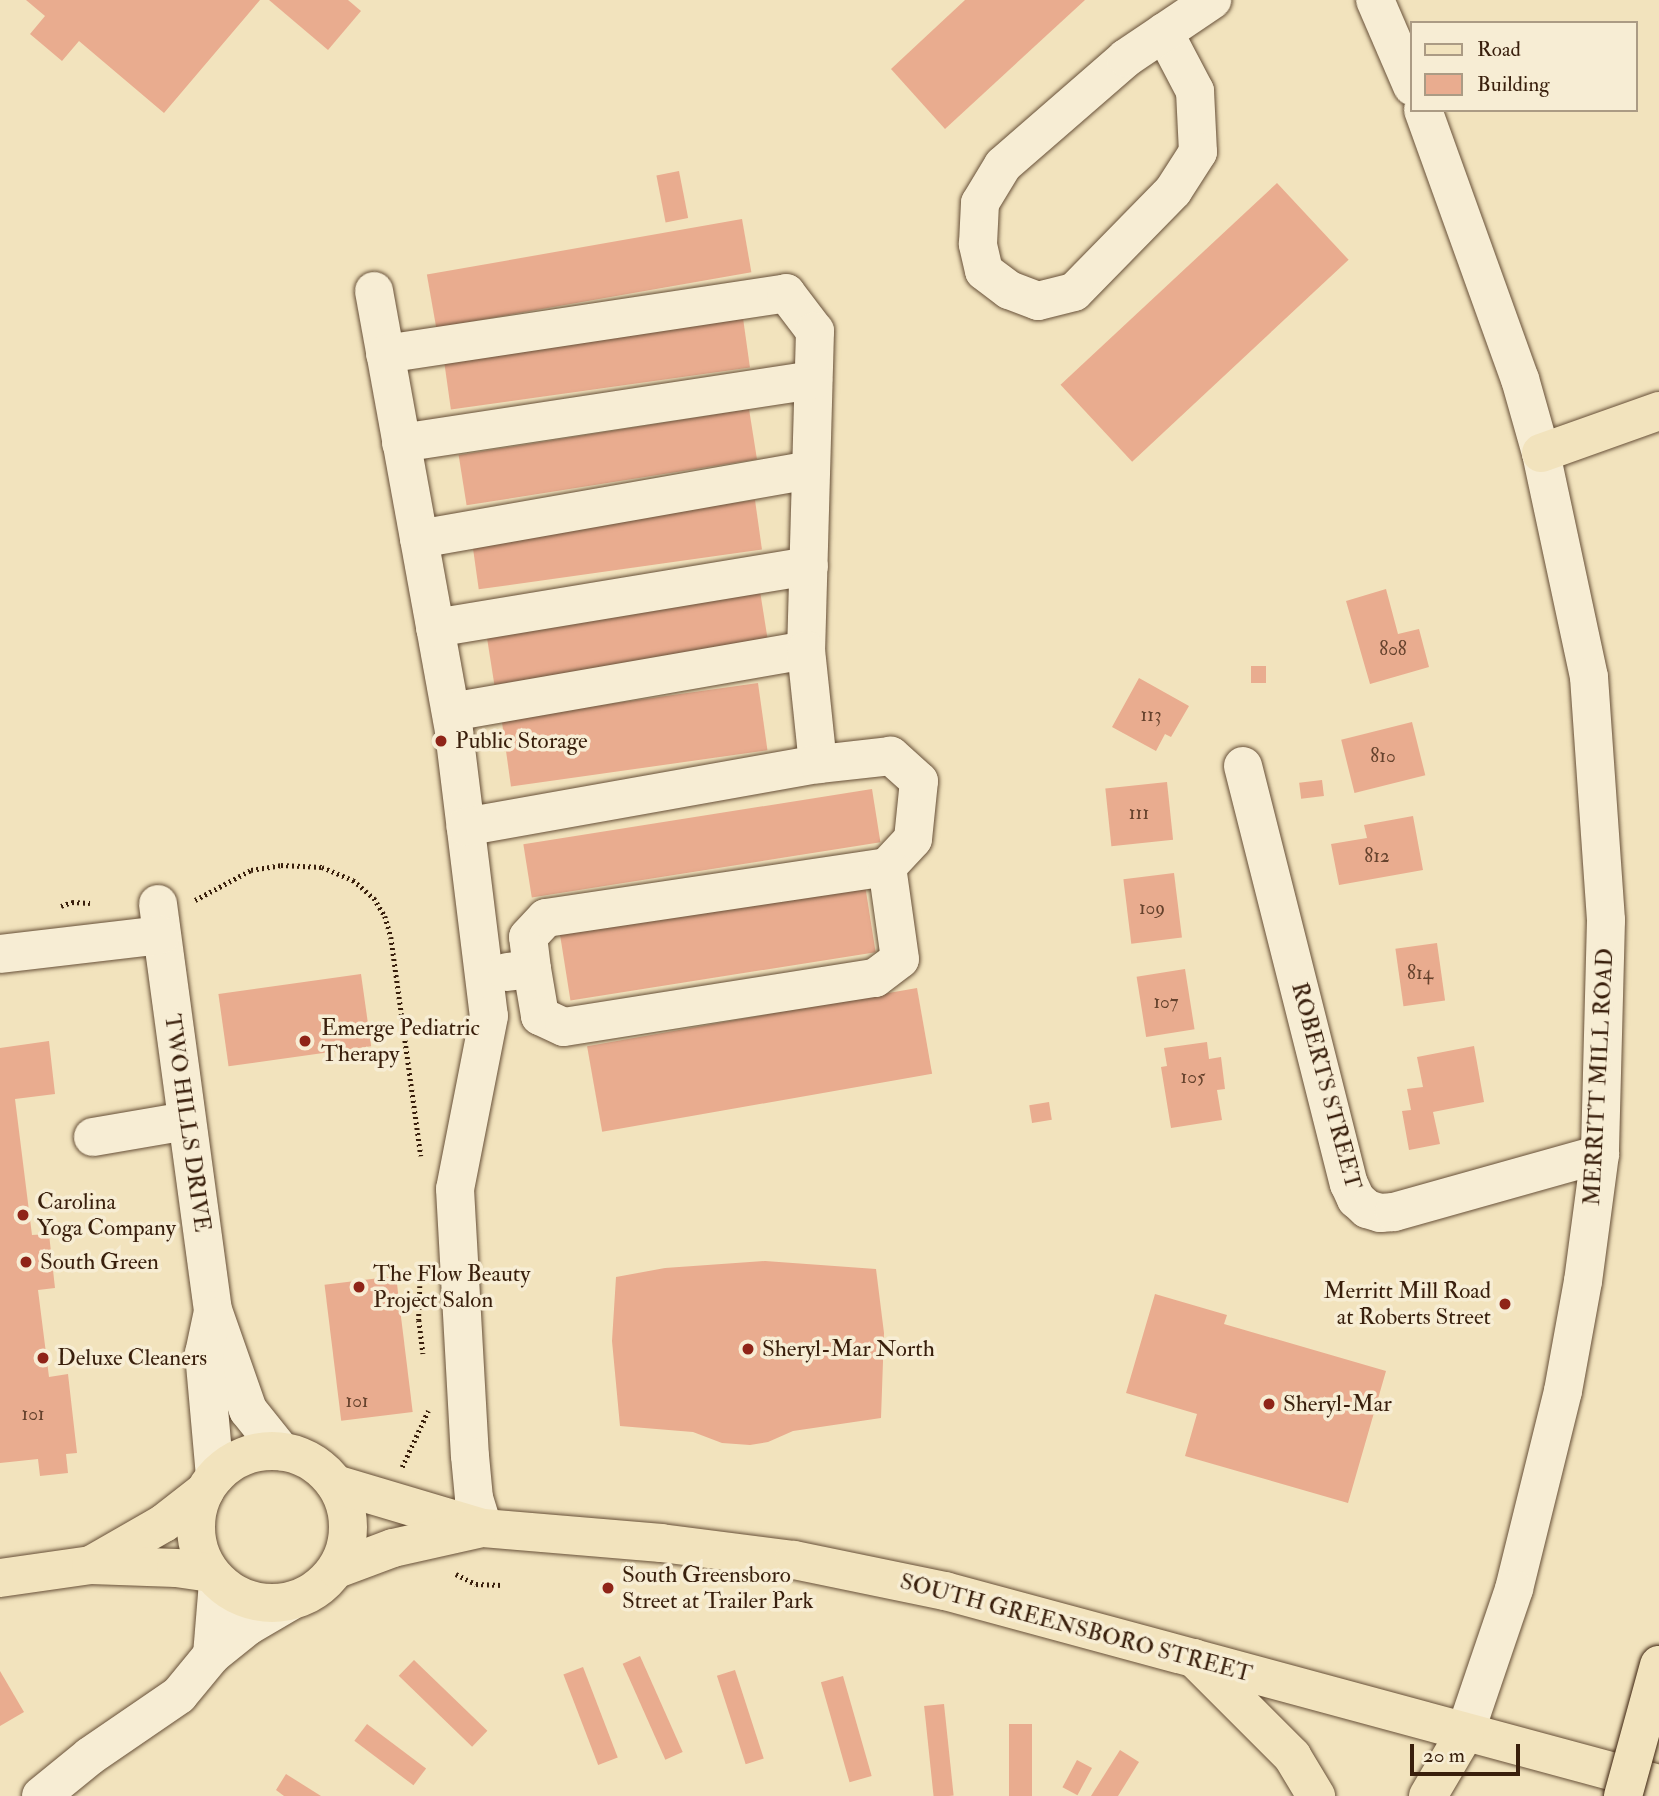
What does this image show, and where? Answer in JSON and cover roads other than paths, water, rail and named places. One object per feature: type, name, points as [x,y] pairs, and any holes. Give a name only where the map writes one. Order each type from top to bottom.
[{"type":"main road","points":[[1541,453],[1659,411]]},
{"type":"main road","points":[[91,1565],[164,1523],[229,1464],[253,1453],[281,1451],[300,1456],[323,1469],[335,1484],[345,1504],[349,1526],[346,1546],[337,1569],[325,1584],[289,1602],[261,1603],[242,1598],[215,1578],[201,1556],[196,1533],[197,1513],[210,1484]]},
{"type":"main road","name":"SOUTH GREENSBORO STREET","points":[[335,1484],[483,1528],[661,1543],[794,1560],[1009,1606],[1659,1784]]},
{"type":"main road","name":"SOUTH GREENSBORO STREET","points":[[337,1569],[393,1548],[483,1528]]},
{"type":"main road","points":[[0,1578],[91,1565],[176,1568],[215,1578]]},
{"type":"main road","points":[[1194,1658],[1292,1756],[1316,1796]]},
{"type":"main road","points":[[1623,1796],[1659,1665]]},
{"type":"main road","points":[[1428,1796],[1465,1733]]},
{"type":"street","points":[[1164,32],[1195,91],[1198,152],[1172,191],[1073,292],[1038,301],[1009,290],[984,271],[978,244],[981,203],[1003,165],[1126,58],[1164,32],[1212,0]]},
{"type":"street","points":[[1374,0],[1410,81]]},
{"type":"street","name":"MERRITT MILL ROAD","points":[[1424,112],[1515,365],[1541,453],[1589,677],[1606,920],[1600,1154],[1593,1220],[1563,1391],[1514,1589],[1465,1733]]},
{"type":"street","points":[[374,291],[451,712],[489,1016],[456,1189],[470,1457],[474,1498],[483,1528]]},
{"type":"street","points":[[385,354],[786,293],[815,331],[806,650],[818,764]]},
{"type":"street","points":[[401,443],[813,380]]},
{"type":"street","points":[[419,539],[811,470]]},
{"type":"street","points":[[435,628],[809,566]]},
{"type":"street","points":[[451,712],[806,650]]},
{"type":"street","points":[[467,827],[818,764],[891,756],[919,781],[913,839],[887,867],[545,918],[528,937],[540,1016],[564,1027],[875,978],[900,959],[887,867]]},
{"type":"street","name":"ROBERTS STREET","points":[[1243,766],[1349,1184],[1356,1199],[1367,1209],[1380,1213],[1394,1212],[1600,1154]]},
{"type":"street","name":"TWO HILLS DRIVE","points":[[0,954],[160,920],[213,1310],[248,1410],[281,1451]]},
{"type":"street","points":[[484,974],[532,969]]},
{"type":"street","points":[[93,1137],[187,1121]]},
{"type":"street","name":"TWO HILLS DRIVE","points":[[210,1484],[204,1353],[213,1310]]},
{"type":"street","points":[[212,1655],[215,1578]]},
{"type":"street","points":[[41,1796],[90,1756],[179,1695],[212,1655],[248,1626],[289,1602]]},
{"type":"place","name":"Public Storage","points":[[441,741]]},
{"type":"place","name":"Emerge Pediatric Therapy","points":[[305,1041]]},
{"type":"place","name":"Carolina Yoga Company","points":[[23,1215]]},
{"type":"place","name":"South Green","points":[[26,1262]]},
{"type":"place","name":"The Flow Beauty Project Salon","points":[[359,1287]]},
{"type":"place","name":"Merritt Mill Road at Roberts Street","points":[[1505,1304]]},
{"type":"place","name":"Sheryl-Mar North","points":[[748,1349]]},
{"type":"place","name":"Deluxe Cleaners","points":[[43,1358]]},
{"type":"place","name":"Sheryl-Mar","points":[[1269,1404]]},
{"type":"place","name":"South Greensboro Street at Trailer Park","points":[[608,1588]]}]
